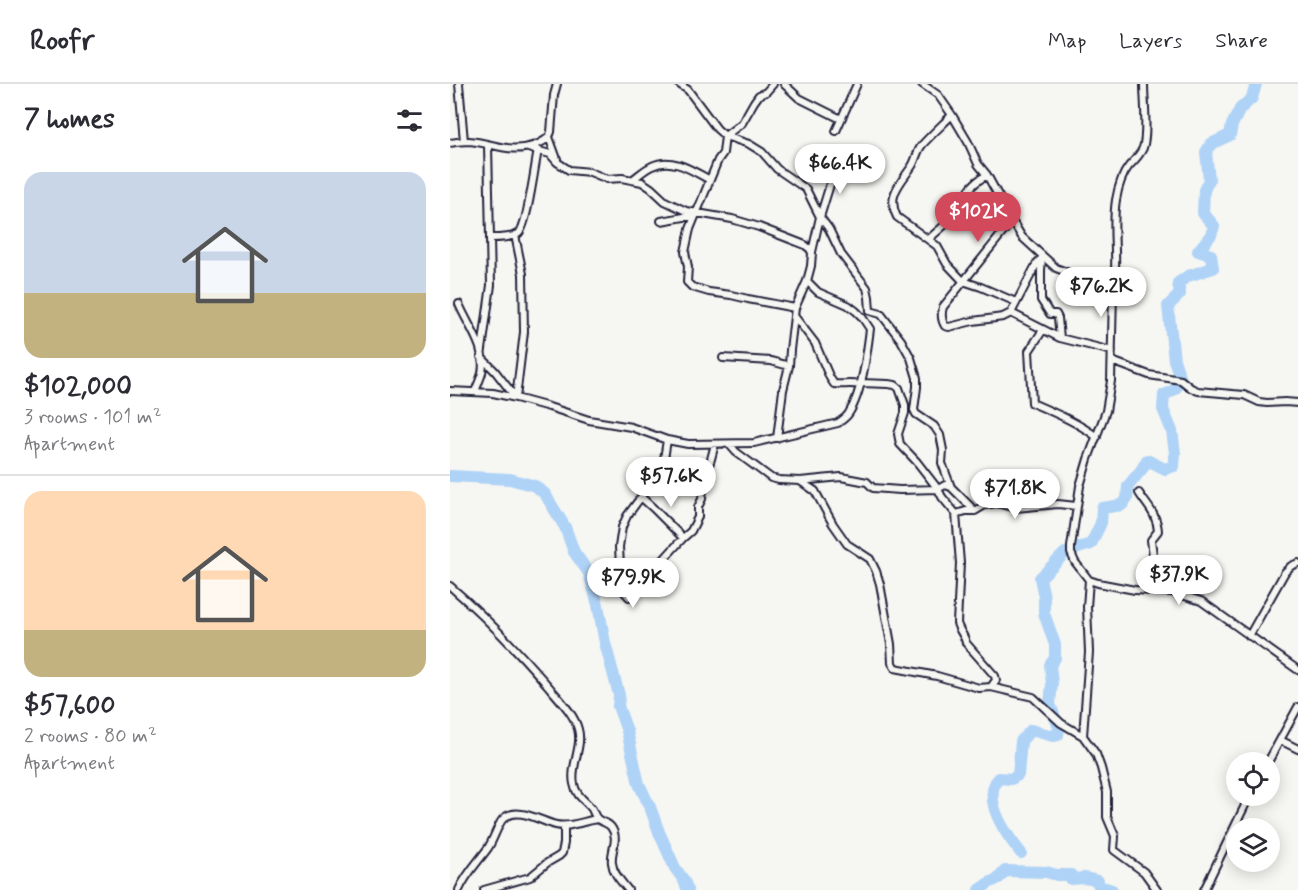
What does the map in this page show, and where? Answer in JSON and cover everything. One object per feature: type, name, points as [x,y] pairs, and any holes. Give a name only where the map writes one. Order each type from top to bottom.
[{"type":"street","points":[[459,84],[464,141]]},
{"type":"street","points":[[528,148],[549,137],[557,84]]},
{"type":"street","points":[[679,84],[688,90],[717,129],[725,136],[749,144],[762,152],[777,169],[809,192],[841,254],[867,288],[870,311],[881,314],[901,339],[911,358],[917,378],[914,410],[916,414],[934,426],[940,435],[943,450],[942,463],[951,487],[975,511]]},
{"type":"street","points":[[773,84],[754,102],[742,123],[725,136],[723,153],[690,229],[685,252],[688,267],[687,282],[689,286],[709,292],[795,308]]},
{"type":"street","points":[[784,84],[799,98],[841,119]]},
{"type":"street","points":[[836,131],[857,84]]},
{"type":"street","points":[[922,84],[938,95],[952,116],[1022,237],[1056,268],[1111,289],[1113,292]]},
{"type":"street","points":[[1144,84],[1145,138],[1143,149],[1122,178],[1116,202],[1111,381],[1106,411],[1088,459],[1076,506],[1071,553],[1089,580],[1135,590],[1172,592],[1201,601],[1298,670]]},
{"type":"street","points":[[952,116],[920,147],[913,165],[895,189],[895,213],[897,217],[937,246],[947,264],[963,280],[1016,302]]},
{"type":"street","points":[[549,137],[557,162]]},
{"type":"street","points":[[450,143],[464,141],[538,150],[550,154],[569,170],[590,172],[607,179],[622,178],[642,182],[665,201],[695,215]]},
{"type":"street","points":[[481,357],[491,285],[488,145]]},
{"type":"street","points":[[490,238],[515,235],[522,231],[530,202],[538,150]]},
{"type":"street","points":[[632,180],[651,166],[663,163],[681,165],[710,180]]},
{"type":"street","points":[[777,438],[783,390],[789,366],[795,308],[807,281],[820,217],[836,165]]},
{"type":"street","points":[[929,239],[956,213],[969,189],[987,175]]},
{"type":"street","points":[[661,221],[695,215],[732,219],[759,226],[805,245],[812,253]]},
{"type":"street","points":[[1012,221],[943,307],[941,314],[945,326],[1004,317],[1011,313],[1037,263],[1043,258]]},
{"type":"street","points":[[515,235],[523,274],[524,322],[516,398]]},
{"type":"street","points":[[1043,258],[1041,300],[1050,314],[1056,314],[1060,338]]},
{"type":"street","points":[[450,391],[493,393],[516,398],[549,406],[589,420],[631,427],[667,440],[688,444],[754,443],[838,423],[850,412],[860,384],[868,351],[870,329],[856,311],[818,291],[807,281]]},
{"type":"street","points":[[459,304],[478,341],[481,357],[482,371],[475,392]]},
{"type":"street","points":[[1011,313],[1060,338],[1112,351]]},
{"type":"street","points":[[795,317],[814,343],[834,384],[888,384],[899,388],[905,405],[905,413],[898,434],[900,444],[917,462],[956,514],[960,563],[957,623],[966,643],[994,676],[996,680],[992,687]]},
{"type":"street","points":[[1043,330],[1029,351],[1032,404],[1064,416],[1097,437]]},
{"type":"street","points":[[481,357],[516,398]]},
{"type":"street","points":[[723,357],[771,361],[789,366]]},
{"type":"street","points":[[1112,361],[1149,375],[1181,380],[1198,391],[1244,395],[1267,404],[1298,403]]},
{"type":"street","points":[[667,440],[664,459],[624,521],[620,534],[621,585],[626,595],[630,597],[636,594],[645,580],[691,531],[698,517],[704,479],[715,444]]},
{"type":"street","points":[[729,444],[736,452],[771,478],[779,480],[800,481],[841,477],[867,482],[873,488],[900,490],[951,487]]},
{"type":"street","points":[[800,481],[815,491],[847,544],[870,559],[880,584],[891,644],[892,663],[895,668],[937,676],[979,688],[992,687],[1033,697],[1060,723],[1083,736],[1096,753],[1101,768],[1107,792],[1107,817],[1114,836],[1114,850],[1144,872],[1157,890]]},
{"type":"street","points":[[1139,493],[1152,510],[1158,525],[1158,531],[1151,540],[1153,555],[1148,591]]},
{"type":"street","points":[[641,497],[683,538]]},
{"type":"street","points":[[956,514],[975,511],[985,505],[996,503],[1016,508],[1058,504],[1076,506]]},
{"type":"street","points":[[1249,636],[1285,572],[1298,563]]},
{"type":"street","points":[[1083,736],[1089,652],[1087,607],[1089,580]]},
{"type":"street","points":[[450,586],[508,641],[572,715],[579,737],[573,781],[577,794],[597,819]]},
{"type":"street","points":[[1273,752],[1298,707]]},
{"type":"street","points":[[1280,740],[1298,749]]},
{"type":"street","points":[[1204,890],[1245,806]]},
{"type":"street","points":[[459,890],[467,874],[492,842],[502,819],[514,814],[526,815],[554,825],[564,826],[597,819],[605,822],[613,830],[615,837],[613,868],[628,890]]},
{"type":"street","points":[[484,890],[530,877],[562,854],[564,826]]},
{"type":"street","points":[[512,890],[514,882]]},
{"type":"waterway","points":[[1075,549],[1091,544],[1101,523],[1102,508],[1122,505],[1127,499],[1128,486],[1147,460],[1165,469],[1174,466],[1172,431],[1163,409],[1164,395],[1175,389],[1181,380],[1174,360],[1168,306],[1180,294],[1178,283],[1188,276],[1213,268],[1211,255],[1198,251],[1211,235],[1214,226],[1203,213],[1204,190],[1209,180],[1206,152],[1211,144],[1230,135],[1240,109],[1252,98],[1256,84]]},
{"type":"waterway","points":[[450,476],[510,479],[535,486],[545,494],[565,527],[574,552],[589,573],[619,695],[618,706],[627,731],[639,784],[675,868],[688,890]]},
{"type":"waterway","points":[[1021,853],[1010,839],[996,813],[993,804],[994,785],[999,778],[1011,779],[1018,775],[1021,741],[1031,730],[1053,736],[1058,735],[1059,728],[1050,704],[1052,684],[1050,665],[1055,658],[1055,645],[1044,613],[1044,597],[1040,578],[1065,553]]},
{"type":"waterway","points":[[980,890],[999,878],[1005,871],[1071,875],[1071,879],[1085,878],[1098,881],[1099,886],[1112,890]]}]
